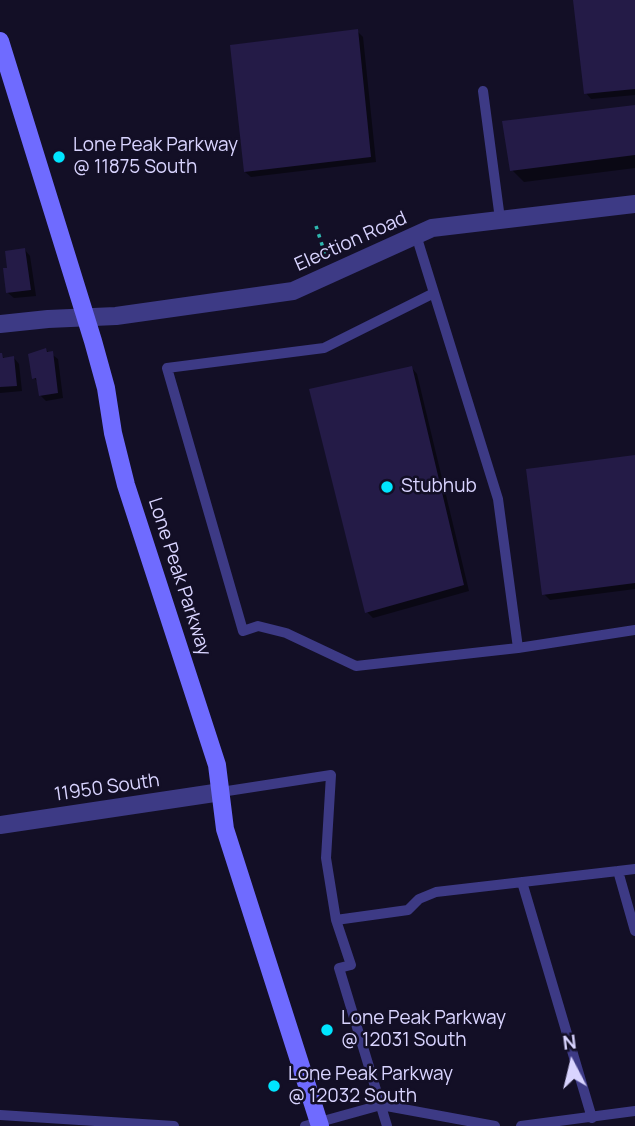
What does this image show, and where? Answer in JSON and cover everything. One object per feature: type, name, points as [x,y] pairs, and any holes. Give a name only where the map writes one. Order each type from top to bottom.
[{"type":"main road","name":"Lone Peak Parkway","points":[[0,40],[106,388],[113,433],[126,485],[217,765],[225,829],[315,1124]]},
{"type":"street","name":"Election Road","points":[[0,324],[116,316],[293,291],[432,228],[635,204]]},
{"type":"street","name":"11950 South","points":[[0,825],[221,792]]},
{"type":"lane","points":[[483,90],[500,219]]},
{"type":"lane","points":[[416,235],[498,499],[518,648]]},
{"type":"lane","points":[[434,293],[324,348],[167,368],[243,631],[258,626],[286,633],[356,666],[518,648],[635,630]]},
{"type":"lane","points":[[221,792],[331,775],[326,858],[336,920],[351,965],[339,968],[387,1126]]},
{"type":"lane","points":[[336,920],[408,910],[419,899],[436,892],[635,869]]},
{"type":"lane","points":[[618,871],[635,931]]},
{"type":"lane","points":[[522,882],[592,1118]]},
{"type":"lane","points":[[315,1124],[381,1105],[495,1126]]},
{"type":"lane","points":[[521,1126],[635,1111]]},
{"type":"lane","points":[[0,1115],[174,1126]]},
{"type":"path","points":[[316,226],[325,254]]},
{"type":"building","points":[[573,0],[635,0],[635,89],[584,94]]},
{"type":"building","points":[[358,29],[371,157],[244,172],[230,45]]},
{"type":"building","points":[[635,105],[635,155],[510,171],[502,121]]},
{"type":"building","points":[[25,248],[31,290],[6,293],[3,268],[7,268],[5,251]]},
{"type":"building","points":[[46,348],[47,352],[53,351],[58,393],[39,396],[36,378],[32,379],[28,354]]},
{"type":"building","points":[[0,353],[3,358],[14,356],[17,386],[0,387]]},
{"type":"building","name":"Stubhub","points":[[412,366],[464,585],[365,613],[309,389]]},
{"type":"building","points":[[635,455],[635,583],[542,595],[526,469]]},
{"type":"place","name":"Lone Peak Parkway @ 11875 South","points":[[59,157]]},
{"type":"place","name":"Stubhub","points":[[387,487]]},
{"type":"place","name":"Lone Peak Parkway @ 12031 South","points":[[327,1030]]},
{"type":"place","name":"Lone Peak Parkway @ 12032 South","points":[[274,1086]]}]
